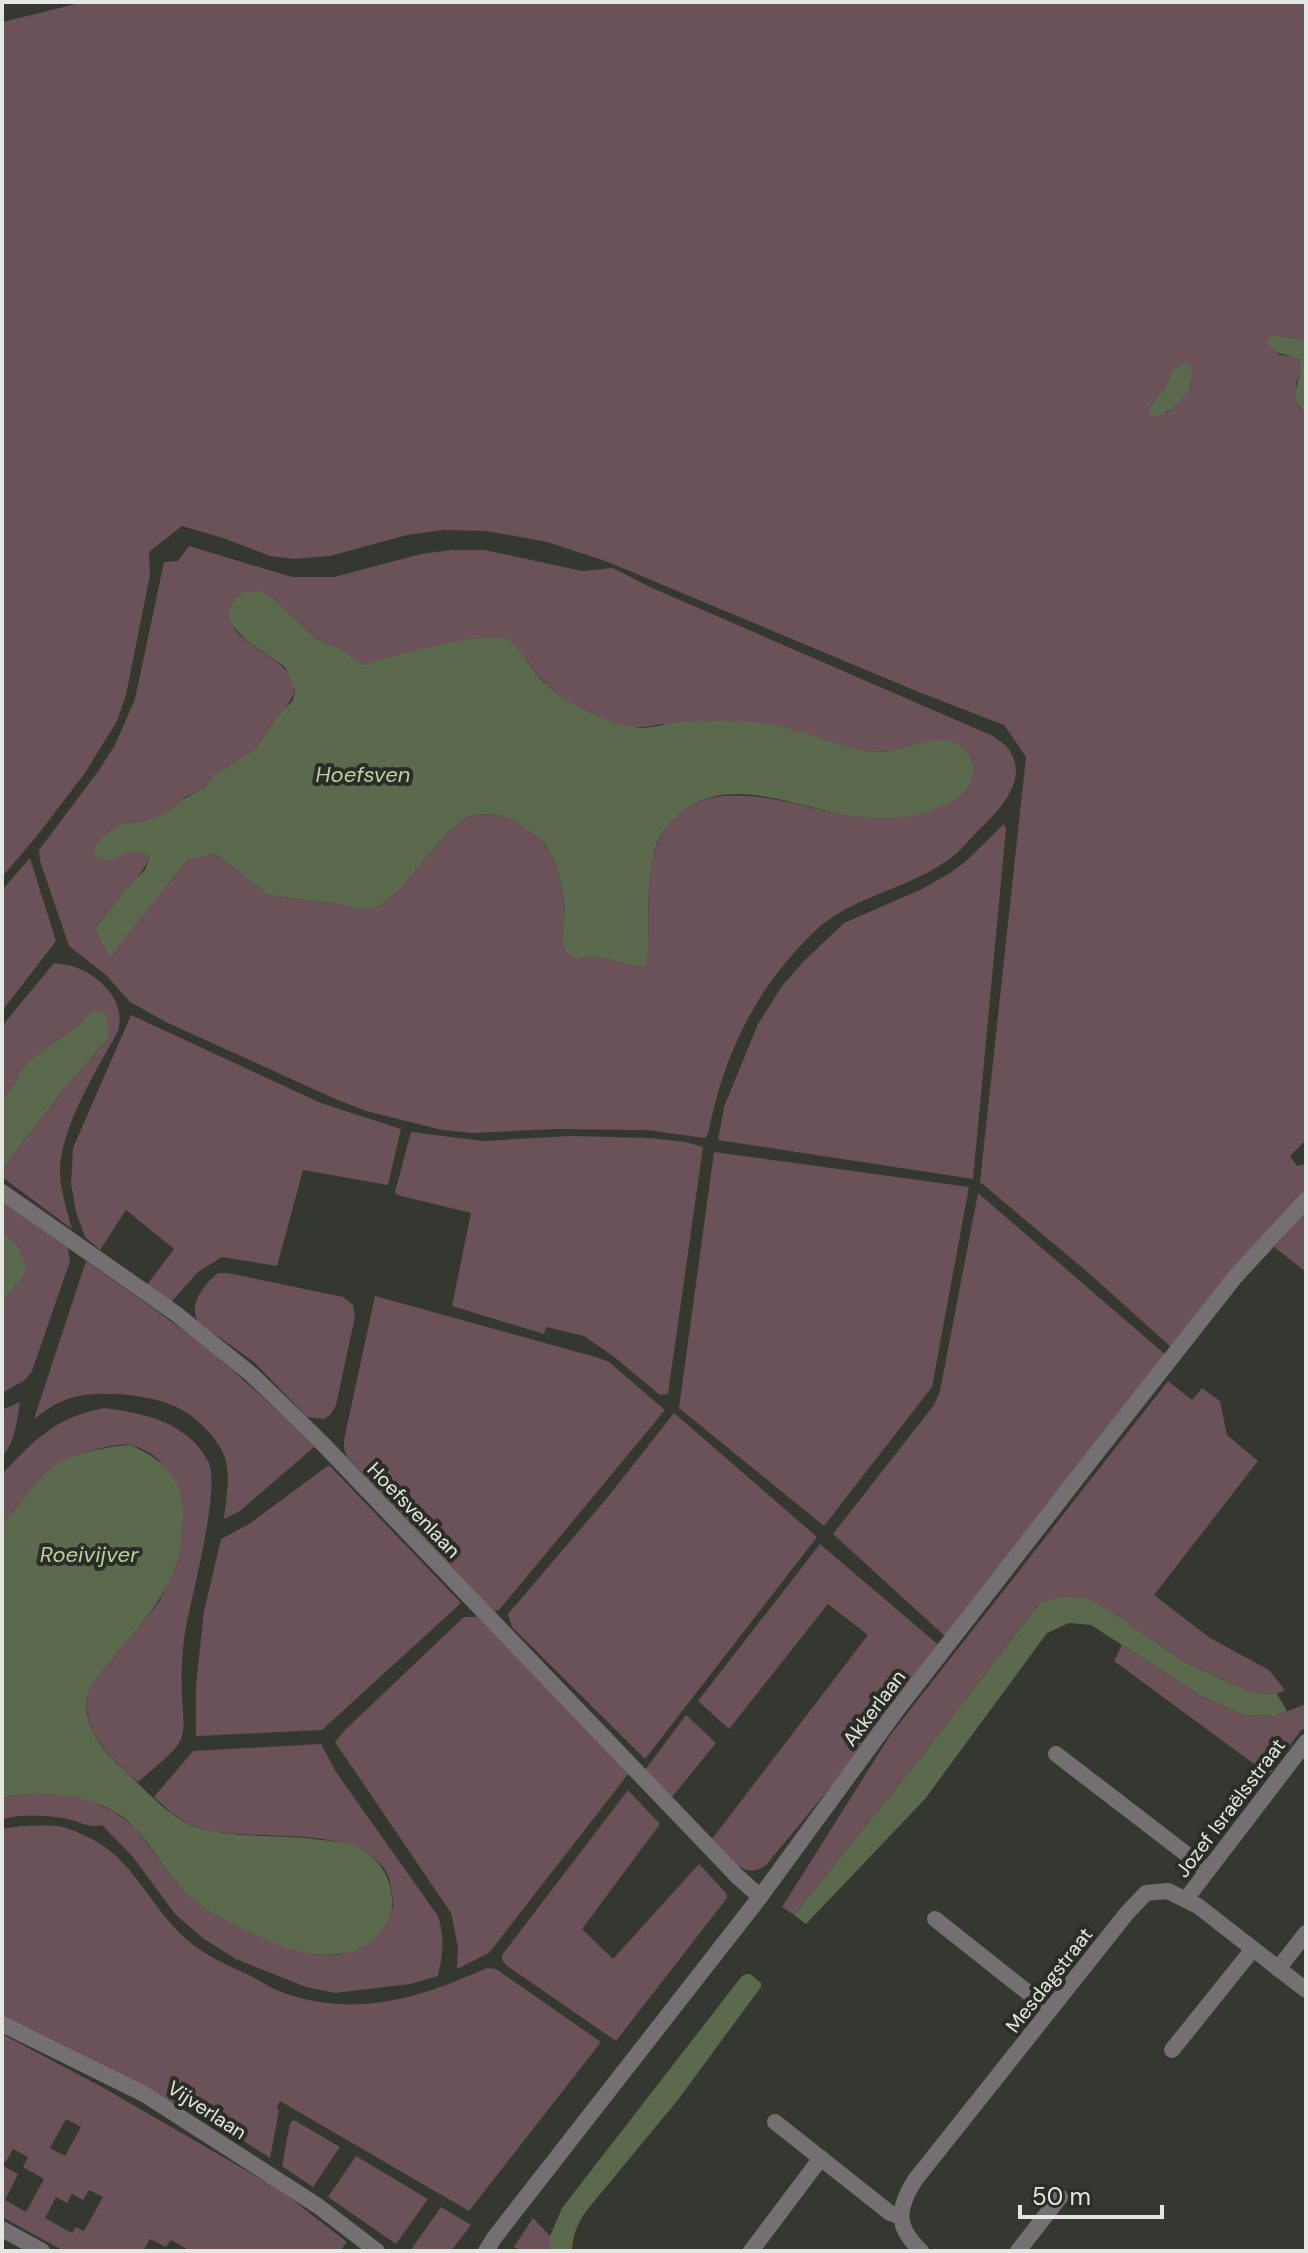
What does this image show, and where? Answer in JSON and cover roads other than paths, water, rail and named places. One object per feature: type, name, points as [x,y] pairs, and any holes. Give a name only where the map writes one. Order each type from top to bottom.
[{"type":"street","name":"Hoefsvenlaan","points":[[2,1192],[175,1313],[251,1374],[323,1444],[760,1897]]},
{"type":"street","name":"Akkerlaan","points":[[486,2251],[760,1897],[899,1707],[1098,1451],[1235,1277],[1306,1200]]},
{"type":"street","name":"Jozef Israëlsstraat","points":[[1186,1899],[1306,1742]]},
{"type":"street","points":[[1056,1754],[1207,1870]]},
{"type":"street","name":"Mesdagstraat","points":[[900,2216],[903,2198],[915,2180],[1146,1893],[1168,1891],[1198,1906],[1306,1990]]},
{"type":"street","points":[[935,1919],[1050,2010]]},
{"type":"street","points":[[1278,1969],[1306,1933]]},
{"type":"street","points":[[1172,2050],[1253,1949]]},
{"type":"street","name":"Vijverlaan","points":[[2,2024],[144,2094],[318,2206],[377,2251]]},
{"type":"street","points":[[775,2122],[890,2213],[900,2216],[921,2251]]},
{"type":"street","points":[[751,2251],[821,2158]]},
{"type":"street","points":[[1018,2251],[1060,2197]]},
{"type":"street","points":[[2,2229],[42,2251]]},
{"type":"water","points":[[1272,335],[1306,340],[1306,414],[1296,400],[1300,360],[1274,350],[1267,340]]},
{"type":"water","points":[[1185,363],[1191,367],[1192,375],[1188,391],[1170,410],[1155,418],[1149,413],[1149,407],[1165,388],[1173,369]]},
{"type":"water","name":"Hoefsven","points":[[257,590],[269,595],[315,638],[345,651],[362,665],[456,642],[493,637],[505,639],[517,648],[554,691],[598,717],[614,722],[643,728],[697,721],[757,722],[853,748],[881,752],[945,740],[961,746],[975,769],[966,789],[954,800],[922,814],[902,817],[840,814],[744,794],[721,795],[699,801],[672,820],[657,843],[650,884],[646,967],[598,958],[578,959],[568,953],[562,942],[565,903],[557,866],[544,842],[500,815],[482,814],[467,817],[450,830],[401,888],[380,906],[362,910],[269,895],[216,854],[187,860],[110,957],[95,928],[145,870],[150,856],[130,851],[109,861],[95,857],[94,849],[105,835],[121,824],[146,821],[168,813],[180,801],[204,788],[215,775],[256,749],[293,700],[295,690],[285,667],[246,640],[232,625],[228,614],[231,605],[242,593]]},
{"type":"water","points":[[104,1010],[110,1032],[107,1040],[69,1083],[2,1172],[2,1099],[31,1059],[78,1026],[90,1013]]},
{"type":"water","points":[[2,1232],[18,1248],[26,1266],[23,1277],[2,1301]]},
{"type":"water","name":"Roeivijver","points":[[130,1445],[160,1462],[174,1478],[182,1499],[182,1535],[172,1575],[164,1592],[91,1688],[87,1709],[91,1728],[114,1761],[156,1801],[186,1823],[227,1833],[341,1842],[370,1855],[387,1877],[392,1906],[382,1930],[364,1947],[342,1954],[307,1953],[229,1922],[185,1892],[125,1818],[93,1802],[37,1793],[2,1798],[2,1523],[45,1473],[59,1462],[90,1452]]},
{"type":"water","points":[[1061,1597],[1087,1598],[1184,1662],[1253,1693],[1277,1694],[1287,1711],[1275,1716],[1244,1715],[1203,1697],[1091,1625],[1069,1623],[1047,1633],[925,1799],[806,1924],[794,1915],[1040,1603]]},
{"type":"water","points":[[746,1974],[761,1983],[761,1987],[677,2101],[587,2210],[576,2229],[572,2251],[550,2251],[550,2236],[562,2208]]}]
